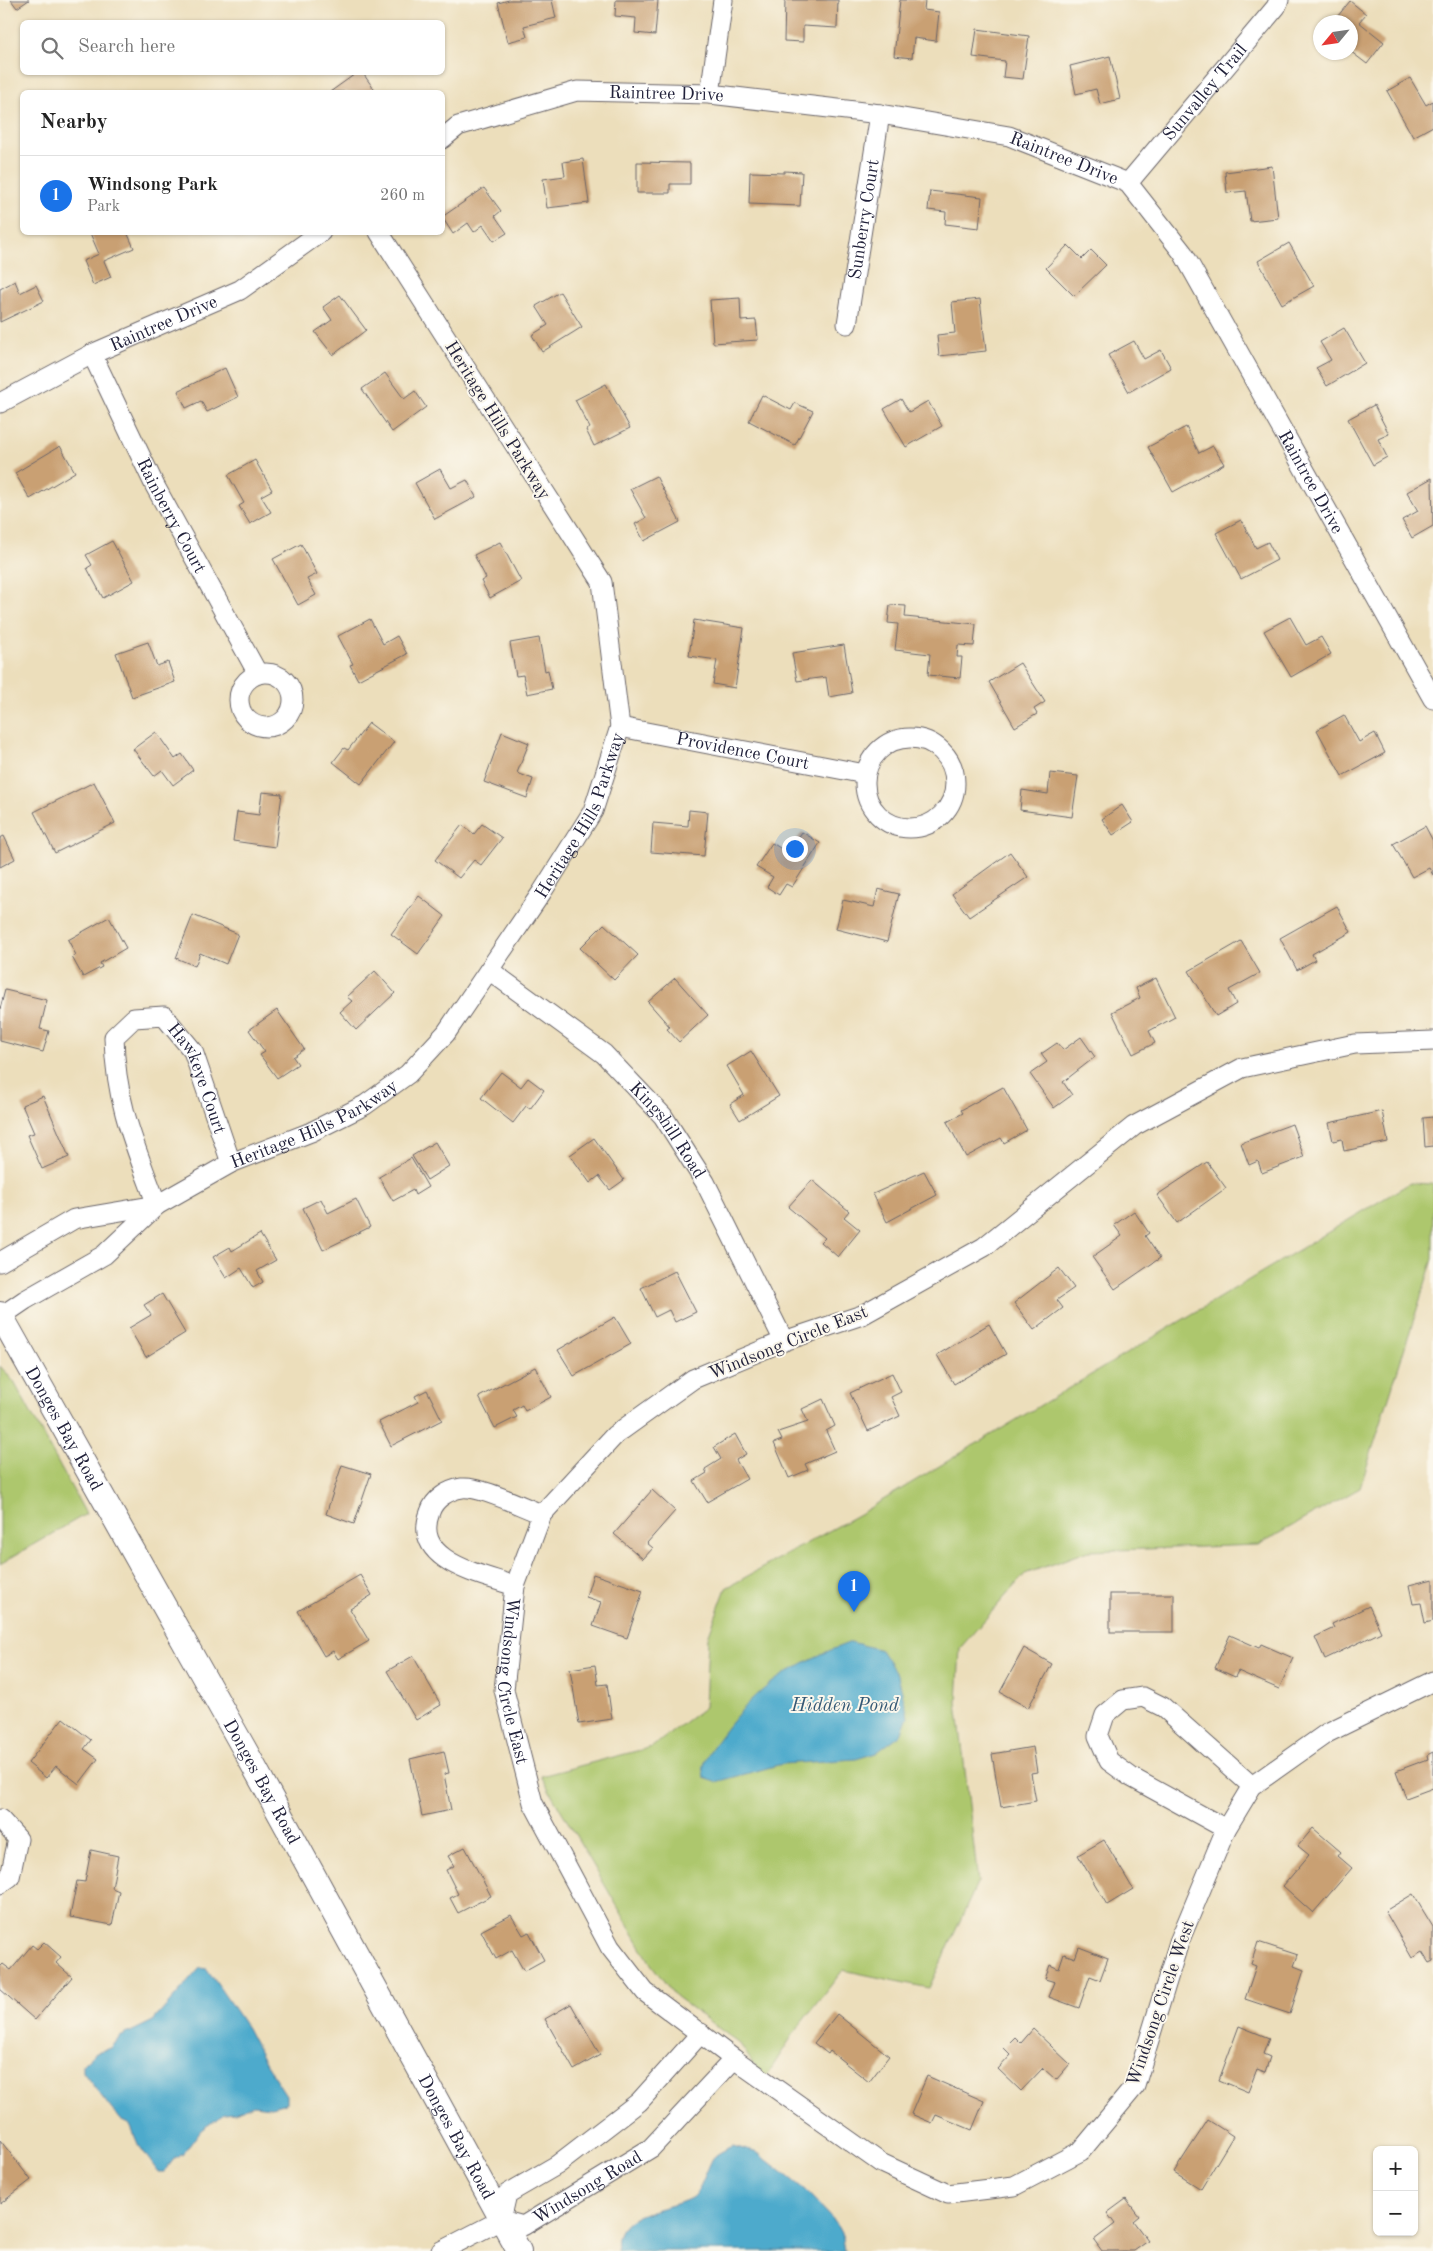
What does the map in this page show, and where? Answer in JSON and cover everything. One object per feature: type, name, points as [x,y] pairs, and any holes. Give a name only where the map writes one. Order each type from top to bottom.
[{"type":"street","points":[[710,94],[723,0]]},
{"type":"street","name":"Sunvalley Trail","points":[[1128,183],[1276,7],[1279,0]]},
{"type":"street","name":"Raintree Drive","points":[[445,137],[458,126],[577,91],[710,94],[880,114],[1009,136],[1128,183],[1183,253],[1433,699]]},
{"type":"street","name":"Sunberry Court","points":[[847,324],[880,114]]},
{"type":"street","name":"Raintree Drive","points":[[0,404],[92,354],[240,290],[317,235]]},
{"type":"street","name":"Heritage Hills Parkway","points":[[0,1316],[104,1255],[157,1204],[232,1163],[311,1132],[365,1105],[408,1074],[446,1033],[542,892],[593,811],[620,727],[602,582],[381,235]]},
{"type":"street","name":"Rainberry Court","points":[[92,354],[155,486],[258,674]]},
{"type":"street","name":"Providence Court","points":[[620,727],[865,774]]},
{"type":"street","points":[[919,738],[933,743],[944,752],[952,765],[956,779],[954,794],[948,809],[937,820],[924,827],[908,829],[892,826],[880,817],[870,805],[865,790],[865,774],[870,761],[879,750],[891,741],[919,738]]},
{"type":"street","name":"Kingshill Road","points":[[489,970],[604,1054],[663,1116],[705,1182],[784,1341]]},
{"type":"street","name":"Hawkeye Court","points":[[157,1204],[121,1105],[114,1068],[114,1037],[134,1018],[164,1016],[193,1051],[232,1163]]},
{"type":"street","name":"Windsong Circle East","points":[[734,2059],[645,1992],[610,1947],[533,1803],[504,1690],[515,1586],[542,1514],[614,1435],[693,1379],[784,1341],[862,1315],[984,1247],[1134,1126],[1242,1068],[1355,1044],[1433,1041]]},
{"type":"street","name":"Heritage Hills Parkway","points":[[0,1262],[74,1219],[157,1204]]},
{"type":"street","name":"Donges Bay Road","points":[[0,1316],[246,1752],[519,2251]]},
{"type":"street","points":[[515,1586],[451,1564],[432,1548],[426,1523],[432,1505],[445,1493],[463,1488],[482,1492],[542,1514]]},
{"type":"street","name":"Windsong Circle West","points":[[734,2059],[881,2163],[948,2194],[1014,2186],[1081,2151],[1135,2086],[1179,1942],[1226,1829],[1252,1786],[1327,1733],[1433,1681]]},
{"type":"street","points":[[1226,1829],[1131,1777],[1109,1761],[1098,1736],[1105,1715],[1124,1700],[1143,1696],[1163,1707],[1252,1786]]},
{"type":"street","points":[[0,1819],[18,1839],[10,1877],[0,1884]]},
{"type":"street","name":"Windsong Road","points":[[701,2033],[639,2102],[557,2165],[506,2194],[501,2220],[523,2226],[651,2148],[734,2059]]},
{"type":"street","points":[[441,2251],[501,2220]]},
{"type":"green space","points":[[1410,1183],[1433,1184],[1433,1259],[1360,1488],[1258,1545],[1088,1551],[1025,1574],[960,1648],[957,1702],[978,1882],[929,1988],[843,1970],[798,2027],[764,2080],[740,2044],[675,1996],[651,1964],[541,1776],[652,1747],[705,1707],[708,1637],[726,1588],[863,1512]]},
{"type":"green space","points":[[0,1366],[14,1382],[86,1514],[0,1564]]},
{"type":"water","name":"Hidden Pond","points":[[851,1642],[881,1650],[898,1676],[908,1716],[901,1734],[876,1753],[856,1759],[782,1764],[716,1782],[704,1778],[705,1760],[711,1750],[736,1717],[764,1689],[794,1668]]},
{"type":"water","points":[[200,1968],[207,1969],[247,2028],[266,2064],[286,2095],[286,2103],[271,2107],[253,2105],[236,2113],[224,2114],[201,2130],[183,2154],[174,2159],[164,2172],[158,2172],[138,2144],[130,2125],[120,2120],[83,2072],[83,2064],[96,2052],[111,2048],[120,2037],[153,2021]]},
{"type":"water","points":[[733,2146],[758,2153],[805,2190],[833,2219],[843,2238],[845,2251],[618,2251],[618,2237],[623,2227],[631,2219],[691,2198],[700,2186],[713,2158]]},
{"type":"building","points":[[11,0],[29,0],[17,8]]},
{"type":"building","points":[[509,0],[552,0],[556,18],[524,26],[527,37],[508,42],[498,3]]},
{"type":"building","points":[[616,0],[658,0],[655,35],[635,33],[636,18],[615,16]]},
{"type":"building","points":[[785,0],[838,0],[837,28],[803,26],[803,42],[784,41]]},
{"type":"building","points":[[900,0],[925,0],[924,10],[939,12],[936,41],[914,38],[912,58],[894,56]]},
{"type":"building","points":[[1350,1],[1366,14],[1359,22],[1384,42],[1367,64],[1358,57],[1358,15],[1339,15]]},
{"type":"building","points":[[977,29],[1029,36],[1023,79],[1003,77],[1005,61],[973,57]]},
{"type":"building","points":[[1110,56],[1120,99],[1100,104],[1096,89],[1076,94],[1070,66]]},
{"type":"building","points":[[354,75],[364,75],[375,90],[333,90]]},
{"type":"building","points":[[1410,78],[1426,105],[1433,101],[1433,126],[1413,137],[1387,91]]},
{"type":"building","points":[[583,159],[589,203],[547,208],[543,179],[565,176],[563,162]]},
{"type":"building","points":[[637,162],[690,163],[690,184],[670,184],[670,193],[637,193]]},
{"type":"building","points":[[1272,166],[1278,218],[1250,221],[1246,191],[1227,193],[1225,172]]},
{"type":"building","points":[[784,171],[802,172],[800,206],[749,204],[750,172],[784,173]]},
{"type":"building","points":[[484,188],[501,211],[495,216],[507,233],[494,241],[483,225],[474,232],[468,223],[453,234],[445,222],[445,215]]},
{"type":"building","points":[[930,191],[982,197],[979,228],[945,224],[946,212],[928,210]]},
{"type":"building","points":[[91,235],[128,235],[134,248],[104,261],[111,277],[93,285],[83,261],[99,254]]},
{"type":"building","points":[[1289,243],[1314,286],[1282,304],[1258,261]]},
{"type":"building","points":[[1068,245],[1082,259],[1091,250],[1106,265],[1074,296],[1046,268]]},
{"type":"building","points":[[15,281],[20,293],[36,285],[44,301],[0,322],[0,289]]},
{"type":"building","points":[[560,292],[582,327],[542,352],[532,335],[548,325],[536,306]]},
{"type":"building","points":[[340,295],[366,330],[333,355],[315,332],[332,320],[323,307]]},
{"type":"building","points":[[740,298],[741,321],[756,320],[758,340],[713,343],[710,300]]},
{"type":"building","points":[[980,299],[986,351],[939,356],[937,335],[955,333],[952,302]]},
{"type":"building","points":[[1344,328],[1365,363],[1327,386],[1316,368],[1331,360],[1320,342]]},
{"type":"building","points":[[1134,341],[1144,359],[1161,350],[1171,368],[1129,392],[1108,355]]},
{"type":"building","points":[[225,368],[238,397],[207,412],[201,401],[186,408],[178,391]]},
{"type":"building","points":[[385,373],[404,399],[415,391],[426,407],[392,432],[362,389]]},
{"type":"building","points":[[606,384],[630,428],[594,446],[586,430],[590,428],[575,400]]},
{"type":"building","points":[[762,395],[791,410],[795,403],[813,411],[795,445],[749,421]]},
{"type":"building","points":[[901,399],[909,412],[928,401],[942,426],[906,447],[884,409]]},
{"type":"building","points":[[1374,405],[1389,434],[1378,439],[1387,457],[1373,465],[1348,419]]},
{"type":"building","points":[[1186,427],[1199,453],[1213,446],[1224,464],[1173,492],[1148,447]]},
{"type":"building","points":[[60,446],[75,472],[30,499],[15,473]]},
{"type":"building","points":[[255,460],[272,490],[261,496],[271,512],[250,524],[239,506],[244,503],[228,475]]},
{"type":"building","points":[[440,469],[451,488],[467,480],[476,497],[435,519],[415,483]]},
{"type":"building","points":[[656,476],[680,522],[644,541],[635,524],[646,518],[630,489]]},
{"type":"building","points":[[1432,478],[1433,526],[1412,538],[1402,520],[1418,511],[1407,492]]},
{"type":"building","points":[[1241,520],[1256,548],[1268,542],[1277,560],[1241,579],[1216,533]]},
{"type":"building","points":[[112,541],[134,581],[103,598],[87,568],[92,565],[86,555]]},
{"type":"building","points":[[500,542],[521,581],[490,598],[481,581],[486,578],[474,555]]},
{"type":"building","points":[[301,544],[317,574],[307,579],[316,595],[298,605],[273,559]]},
{"type":"building","points":[[890,605],[906,606],[905,617],[976,624],[974,646],[958,645],[957,657],[962,657],[960,678],[928,675],[930,654],[895,650],[898,624],[888,623]]},
{"type":"building","points":[[1290,617],[1306,645],[1321,637],[1331,654],[1291,677],[1264,631]]},
{"type":"building","points":[[370,619],[383,644],[397,636],[407,654],[358,680],[350,665],[353,664],[338,636]]},
{"type":"building","points":[[694,620],[744,628],[735,688],[713,684],[717,660],[689,656]]},
{"type":"building","points":[[539,638],[545,671],[548,670],[552,689],[527,694],[523,675],[516,676],[510,643]]},
{"type":"building","points":[[148,642],[157,666],[168,662],[175,682],[132,697],[116,653]]},
{"type":"building","points":[[844,645],[852,693],[829,697],[826,677],[797,681],[792,653]]},
{"type":"building","points":[[1020,663],[1045,702],[1034,709],[1037,714],[1015,727],[989,682]]},
{"type":"building","points":[[1344,715],[1359,742],[1375,733],[1385,753],[1342,776],[1317,730]]},
{"type":"building","points":[[369,723],[394,742],[361,784],[333,762],[344,748],[348,750]]},
{"type":"building","points":[[156,732],[175,759],[182,754],[193,770],[173,785],[162,770],[154,776],[133,749]]},
{"type":"building","points":[[502,732],[529,743],[517,773],[533,779],[527,798],[484,782]]},
{"type":"building","points":[[1050,773],[1078,776],[1072,817],[1020,810],[1022,790],[1048,794]]},
{"type":"building","points":[[94,782],[115,823],[55,853],[34,812]]},
{"type":"building","points":[[262,792],[282,794],[275,847],[233,841],[237,812],[259,815]]},
{"type":"building","points":[[1122,805],[1133,822],[1113,835],[1102,819]]},
{"type":"building","points":[[689,810],[708,812],[704,856],[651,852],[653,823],[688,826]]},
{"type":"building","points":[[482,824],[502,838],[481,865],[474,860],[459,878],[435,860],[462,825],[474,834]]},
{"type":"building","points":[[1425,826],[1433,841],[1433,875],[1429,868],[1412,877],[1393,844]]},
{"type":"building","points":[[802,832],[820,843],[792,887],[786,884],[779,895],[767,887],[773,877],[756,867],[772,843],[788,853]]},
{"type":"building","points":[[4,836],[15,859],[0,867],[0,838]]},
{"type":"building","points":[[1010,852],[1028,877],[969,917],[952,894]]},
{"type":"building","points":[[878,889],[899,894],[887,942],[836,929],[843,900],[874,907]]},
{"type":"building","points":[[419,896],[445,916],[418,954],[391,934]]},
{"type":"building","points":[[1337,906],[1351,932],[1312,954],[1315,960],[1297,970],[1280,938]]},
{"type":"building","points":[[193,915],[238,934],[226,964],[200,953],[195,966],[176,958]]},
{"type":"building","points":[[109,917],[126,948],[100,963],[102,967],[83,977],[72,957],[76,955],[68,940]]},
{"type":"building","points":[[604,924],[638,955],[614,980],[580,948]]},
{"type":"building","points":[[1241,941],[1260,973],[1229,990],[1236,1004],[1216,1016],[1189,971]]},
{"type":"building","points":[[375,971],[395,993],[356,1030],[340,1012],[352,1001],[347,997]]},
{"type":"building","points":[[675,978],[708,1015],[679,1042],[667,1029],[670,1027],[648,1002]]},
{"type":"building","points":[[1156,978],[1175,1017],[1149,1031],[1155,1043],[1133,1054],[1112,1012],[1140,998],[1136,988]]},
{"type":"building","points":[[5,990],[47,1000],[40,1029],[49,1031],[43,1052],[0,1041],[0,1009]]},
{"type":"building","points":[[277,1010],[304,1049],[293,1057],[298,1064],[277,1078],[260,1055],[265,1052],[249,1030]]},
{"type":"building","points":[[1081,1037],[1095,1057],[1063,1082],[1072,1095],[1054,1108],[1030,1074],[1047,1062],[1041,1054],[1057,1043],[1063,1050]]},
{"type":"building","points":[[751,1051],[779,1096],[740,1120],[730,1104],[744,1095],[727,1066]]},
{"type":"building","points":[[501,1072],[521,1087],[528,1078],[544,1090],[530,1109],[526,1106],[513,1123],[481,1098]]},
{"type":"building","points":[[1003,1087],[1027,1130],[1004,1143],[1001,1138],[966,1157],[947,1122],[963,1113],[961,1110]]},
{"type":"building","points":[[43,1096],[69,1157],[42,1169],[27,1135],[34,1133],[22,1105]]},
{"type":"building","points":[[1382,1111],[1388,1142],[1344,1151],[1342,1139],[1333,1141],[1329,1123]]},
{"type":"building","points":[[1433,1117],[1433,1146],[1425,1147],[1423,1118]]},
{"type":"building","points":[[1292,1124],[1304,1157],[1262,1173],[1258,1161],[1249,1165],[1241,1143]]},
{"type":"building","points":[[594,1138],[624,1180],[610,1190],[599,1176],[590,1183],[570,1155]]},
{"type":"building","points":[[435,1142],[449,1166],[427,1180],[412,1156]]},
{"type":"building","points":[[411,1158],[428,1187],[415,1195],[413,1190],[393,1201],[379,1177]]},
{"type":"building","points":[[1207,1162],[1226,1188],[1177,1223],[1157,1195]]},
{"type":"building","points":[[924,1171],[937,1195],[887,1222],[873,1194]]},
{"type":"building","points":[[812,1180],[849,1211],[844,1217],[860,1230],[838,1257],[821,1242],[825,1238],[788,1207]]},
{"type":"building","points":[[321,1199],[328,1213],[356,1199],[370,1227],[323,1250],[303,1208]]},
{"type":"building","points":[[1134,1211],[1149,1233],[1145,1236],[1160,1258],[1115,1289],[1092,1257],[1122,1236],[1114,1225]]},
{"type":"building","points":[[260,1234],[276,1260],[257,1271],[263,1282],[253,1288],[241,1268],[226,1278],[213,1257],[230,1247],[232,1251]]},
{"type":"building","points":[[1059,1268],[1074,1288],[1057,1300],[1063,1308],[1034,1330],[1014,1303]]},
{"type":"building","points":[[675,1271],[696,1312],[675,1322],[669,1310],[655,1317],[641,1288]]},
{"type":"building","points":[[162,1294],[185,1333],[146,1357],[129,1328],[151,1315],[144,1305]]},
{"type":"building","points":[[615,1317],[631,1344],[574,1376],[558,1350]]},
{"type":"building","points":[[989,1324],[1006,1354],[954,1384],[937,1355]]},
{"type":"building","points":[[535,1367],[551,1397],[525,1411],[522,1405],[513,1410],[517,1417],[495,1428],[479,1397]]},
{"type":"building","points":[[892,1373],[901,1392],[891,1397],[900,1416],[868,1431],[850,1393]]},
{"type":"building","points":[[427,1390],[442,1420],[391,1446],[379,1422],[418,1402],[415,1396]]},
{"type":"building","points":[[823,1399],[835,1426],[826,1431],[835,1451],[805,1464],[808,1470],[789,1478],[774,1443],[782,1440],[778,1432],[808,1422],[802,1409]]},
{"type":"building","points":[[735,1434],[746,1454],[736,1460],[747,1479],[707,1502],[694,1481],[707,1473],[705,1469],[721,1459],[714,1447]]},
{"type":"building","points":[[342,1465],[371,1474],[354,1524],[326,1514]]},
{"type":"building","points":[[652,1490],[675,1511],[647,1543],[653,1548],[643,1559],[614,1534]]},
{"type":"building","points":[[593,1574],[643,1591],[627,1638],[593,1626],[601,1602],[586,1597]]},
{"type":"building","points":[[360,1575],[372,1595],[350,1609],[369,1641],[338,1659],[333,1651],[324,1656],[298,1611]]},
{"type":"building","points":[[1433,1579],[1433,1621],[1425,1623],[1421,1603],[1413,1604],[1409,1585]]},
{"type":"building","points":[[1110,1594],[1174,1594],[1174,1632],[1110,1632]]},
{"type":"building","points":[[1369,1606],[1381,1632],[1325,1659],[1315,1637],[1334,1628],[1332,1624]]},
{"type":"building","points":[[1230,1635],[1259,1648],[1261,1644],[1293,1658],[1279,1689],[1238,1671],[1235,1677],[1215,1668]]},
{"type":"building","points":[[1024,1648],[1052,1664],[1028,1708],[1000,1692]]},
{"type":"building","points":[[413,1656],[441,1705],[416,1720],[387,1671]]},
{"type":"building","points":[[595,1665],[598,1685],[607,1684],[612,1719],[579,1724],[570,1669]]},
{"type":"building","points":[[63,1718],[91,1740],[84,1749],[98,1759],[79,1784],[56,1766],[46,1778],[28,1763]]},
{"type":"building","points":[[1033,1747],[1037,1772],[1031,1773],[1036,1801],[1001,1807],[992,1754]]},
{"type":"building","points":[[444,1751],[449,1773],[444,1774],[451,1810],[422,1816],[410,1759]]},
{"type":"building","points":[[1433,1752],[1433,1788],[1406,1798],[1396,1771],[1428,1759],[1427,1755]]},
{"type":"building","points":[[1313,1828],[1341,1852],[1338,1856],[1352,1868],[1313,1913],[1283,1886],[1309,1855],[1298,1846]]},
{"type":"building","points":[[1104,1840],[1133,1889],[1107,1905],[1078,1855]]},
{"type":"building","points":[[465,1847],[491,1896],[458,1913],[450,1898],[458,1894],[446,1870],[454,1866],[448,1856]]},
{"type":"building","points":[[91,1850],[118,1856],[112,1888],[119,1891],[112,1925],[70,1917],[77,1881],[85,1882]]},
{"type":"building","points":[[1413,1894],[1433,1927],[1433,1961],[1429,1963],[1422,1952],[1412,1958],[1385,1911]]},
{"type":"building","points":[[511,1915],[523,1935],[529,1932],[544,1960],[524,1971],[512,1950],[496,1959],[481,1931]]},
{"type":"building","points":[[44,1942],[61,1957],[56,1963],[72,1977],[35,2020],[0,1989],[0,1967],[3,1964],[11,1970],[32,1945],[37,1949]]},
{"type":"building","points":[[1258,1942],[1298,1955],[1294,1966],[1304,1970],[1290,2014],[1245,1999],[1256,1966],[1251,1964]]},
{"type":"building","points":[[1079,1947],[1108,1958],[1100,1980],[1090,1976],[1079,2008],[1049,1997],[1055,1982],[1045,1979],[1050,1965],[1059,1969],[1064,1954],[1075,1958]]},
{"type":"building","points":[[571,2004],[600,2055],[574,2070],[545,2019]]},
{"type":"building","points":[[837,2014],[889,2056],[869,2082],[830,2051],[828,2054],[814,2043]]},
{"type":"building","points":[[1239,2026],[1269,2038],[1263,2054],[1270,2057],[1265,2072],[1257,2069],[1248,2092],[1219,2080]]},
{"type":"building","points":[[1033,2029],[1070,2064],[1056,2080],[1043,2068],[1021,2091],[998,2069],[1011,2055],[1004,2048],[1015,2037],[1021,2043]]},
{"type":"building","points":[[927,2076],[984,2101],[972,2130],[936,2115],[932,2123],[911,2114]]},
{"type":"building","points":[[1208,2120],[1233,2136],[1201,2189],[1174,2172]]},
{"type":"building","points":[[0,2140],[31,2180],[0,2204]]},
{"type":"building","points":[[1126,2199],[1139,2216],[1133,2221],[1148,2241],[1134,2251],[1102,2251],[1094,2240],[1115,2224],[1107,2213]]},
{"type":"place","name":"Windsong Park","points":[[854,1612]]}]
